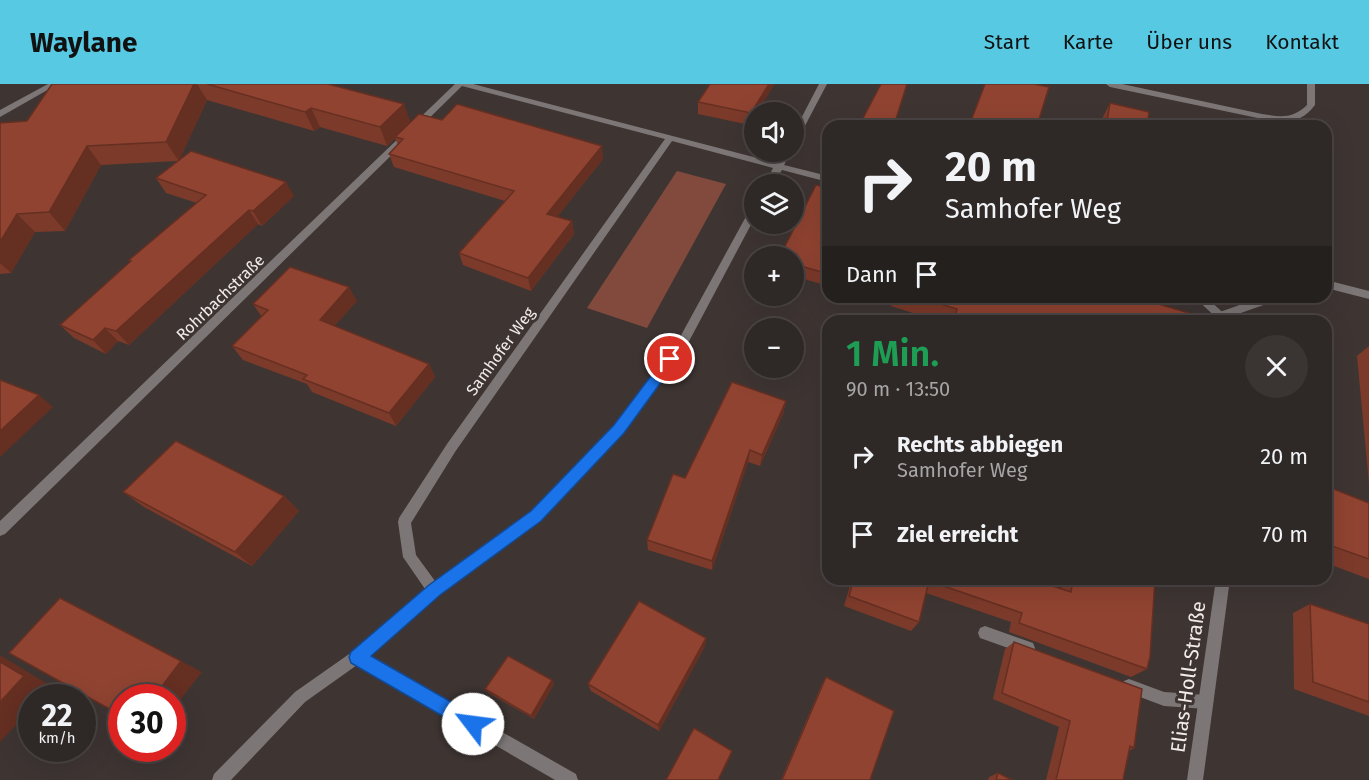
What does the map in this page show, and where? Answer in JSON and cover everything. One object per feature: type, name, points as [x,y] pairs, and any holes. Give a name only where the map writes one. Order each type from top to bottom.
[{"type":"street","points":[[0,114],[54,84]]},
{"type":"street","name":"Rohrbachstraße","points":[[0,530],[461,84],[779,166]]},
{"type":"street","points":[[804,120],[823,84]]},
{"type":"street","points":[[1110,84],[1262,117],[1286,120],[1302,117],[1311,105],[1311,84]]},
{"type":"street","name":"Samhofer Weg","points":[[434,590],[410,557],[404,522],[451,448],[669,138]]},
{"type":"street","points":[[775,174],[781,162]]},
{"type":"street","points":[[779,166],[822,177]]},
{"type":"street","points":[[220,780],[300,697],[357,657],[434,590],[536,516],[619,429],[683,342],[744,229]]},
{"type":"street","points":[[1332,286],[1369,295]]},
{"type":"street","points":[[1206,303],[1220,315]]},
{"type":"street","points":[[1231,315],[1260,303]]},
{"type":"street","name":"Elias-Holl-Straße","points":[[1195,780],[1222,585]]},
{"type":"street","points":[[985,633],[1041,653]]},
{"type":"street","points":[[357,657],[570,780]]},
{"type":"street","points":[[1119,682],[1164,699],[1206,702]]},
{"type":"shaded area","points":[[677,171],[726,184],[647,328],[587,308]]},
{"type":"building","points":[[52,84],[194,84],[166,142],[87,146],[49,212],[17,214],[0,242],[0,123],[27,121]]},
{"type":"building","points":[[207,84],[328,84],[404,104],[380,127],[311,108],[305,112]]},
{"type":"building","points":[[710,84],[769,84],[758,102],[744,102],[744,112],[698,102]]},
{"type":"building","points":[[881,84],[907,84],[896,119],[900,120],[862,120]]},
{"type":"building","points":[[985,84],[1034,84],[1049,87],[1039,120],[971,120]]},
{"type":"building","points":[[1110,103],[1149,112],[1148,120],[1107,120]]},
{"type":"building","points":[[457,104],[602,146],[547,214],[572,221],[528,278],[459,253],[514,191],[389,154],[403,139],[395,137],[419,114],[442,120]]},
{"type":"building","points":[[191,151],[286,182],[253,211],[249,210],[116,331],[105,328],[93,340],[60,325],[131,261],[129,260],[206,195],[156,178]]},
{"type":"building","points":[[816,185],[822,186],[822,272],[804,267],[804,246],[785,246],[791,234],[804,234],[804,209]]},
{"type":"building","points":[[290,267],[349,287],[320,320],[429,364],[389,413],[303,379],[307,375],[232,346],[268,310],[253,304]]},
{"type":"building","points":[[937,303],[1155,303],[1196,315],[955,315],[957,309]]},
{"type":"building","points":[[0,380],[39,395],[0,431]]},
{"type":"building","points":[[732,382],[786,401],[762,455],[750,450],[712,561],[647,540],[673,474],[685,478]]},
{"type":"building","points":[[176,441],[284,496],[235,552],[123,492]]},
{"type":"building","points":[[1332,488],[1369,503],[1369,559],[1332,546]]},
{"type":"building","points":[[852,585],[928,585],[919,622],[849,596]]},
{"type":"building","points":[[941,585],[1049,585],[1071,592],[1072,585],[1155,585],[1150,657],[1147,669],[1019,623],[1022,613]]},
{"type":"building","points":[[60,598],[181,661],[164,684],[108,684],[108,708],[96,702],[96,684],[65,684],[9,653]]},
{"type":"building","points":[[639,601],[706,638],[658,725],[588,684]]},
{"type":"building","points":[[1310,604],[1369,624],[1369,702],[1313,682]]},
{"type":"building","points":[[1014,642],[1142,689],[1134,748],[1130,746],[1123,780],[1056,780],[1070,721],[1002,693]]},
{"type":"building","points":[[508,656],[552,680],[531,716],[485,689]]},
{"type":"building","points":[[0,662],[24,676],[0,702]]},
{"type":"building","points":[[826,677],[894,711],[870,780],[782,780]]},
{"type":"building","points":[[694,728],[732,751],[718,780],[666,780]]},
{"type":"building","points":[[998,773],[1012,780],[996,780]]},
{"type":"route","points":[[473,724],[357,657],[434,590],[536,516],[619,429],[670,359]]}]
